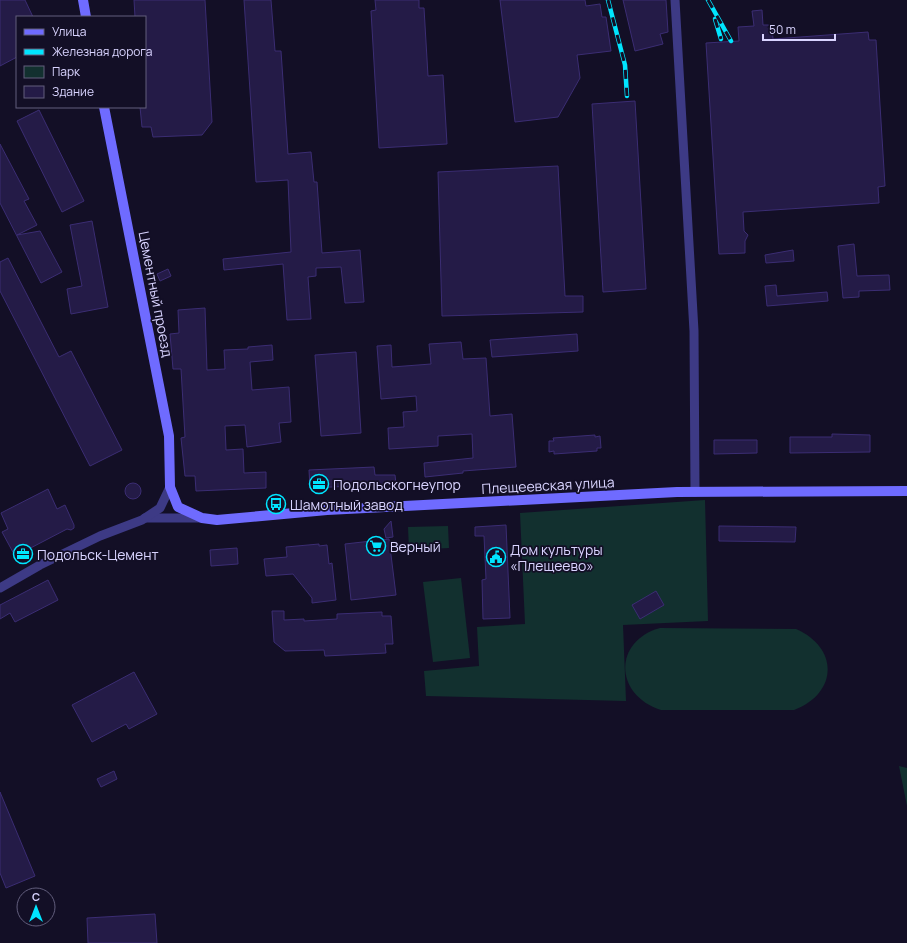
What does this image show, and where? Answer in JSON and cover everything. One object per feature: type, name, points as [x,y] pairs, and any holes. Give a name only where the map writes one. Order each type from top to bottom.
[{"type":"street","points":[[83,0],[86,16]]},
{"type":"street","points":[[675,0],[694,331],[695,492]]},
{"type":"street","name":"Цементный проезд","points":[[104,108],[169,436],[170,487]]},
{"type":"street","points":[[0,588],[40,565],[100,536],[145,518],[160,508],[170,487]]},
{"type":"street","name":"Плещеевская улица","points":[[170,487],[178,507],[202,518],[217,520],[327,510],[695,492],[907,491]]},
{"type":"street","points":[[145,518],[202,518]]},
{"type":"green space","points":[[705,500],[708,621],[623,625],[626,701],[426,696],[424,671],[479,666],[477,627],[525,624],[520,513]]},
{"type":"green space","points":[[448,526],[449,548],[409,550],[408,527]]},
{"type":"green space","points":[[461,578],[470,658],[433,662],[423,582]]},
{"type":"green space","points":[[660,628],[796,629],[810,637],[820,647],[826,658],[828,670],[825,682],[819,693],[808,702],[794,710],[661,710],[646,703],[634,693],[628,681],[625,668],[627,656],[634,644],[645,635]]},
{"type":"green space","points":[[899,766],[907,768],[907,806]]},
{"type":"building","points":[[0,0],[25,0],[33,16],[16,16],[16,58],[0,66]]},
{"type":"building","points":[[134,0],[205,0],[212,122],[202,135],[153,137],[151,127],[142,127],[140,108],[146,108],[146,16],[135,16]]},
{"type":"building","points":[[244,0],[271,0],[275,51],[281,51],[288,154],[311,152],[314,182],[317,182],[322,253],[360,250],[364,302],[345,303],[341,267],[316,268],[316,276],[308,277],[311,319],[287,320],[283,264],[224,270],[223,259],[291,252],[288,180],[256,182]]},
{"type":"building","points":[[375,0],[419,0],[419,8],[424,8],[428,76],[443,75],[447,144],[379,148],[371,11],[376,10]]},
{"type":"building","points":[[500,0],[585,0],[586,6],[600,4],[602,17],[606,17],[611,51],[577,55],[580,78],[558,117],[515,122]]},
{"type":"building","points":[[623,0],[666,0],[668,32],[660,34],[663,44],[635,51]]},
{"type":"building","points":[[762,10],[763,25],[772,25],[773,39],[868,32],[869,40],[876,40],[885,186],[878,187],[879,203],[743,212],[744,231],[748,235],[745,241],[745,253],[719,254],[706,43],[739,41],[738,27],[754,26],[752,11]]},
{"type":"building","points":[[635,101],[646,289],[603,292],[592,104]]},
{"type":"building","points":[[39,110],[84,201],[62,212],[17,121]]},
{"type":"building","points":[[0,144],[29,199],[24,201],[37,225],[17,235],[40,231],[62,272],[41,283],[0,203]]},
{"type":"building","points":[[558,166],[565,296],[583,296],[583,312],[442,316],[438,172]]},
{"type":"building","points":[[92,221],[108,307],[71,314],[67,289],[82,286],[70,225]]},
{"type":"building","points":[[854,244],[857,276],[889,275],[890,290],[859,291],[859,297],[843,298],[838,246]]},
{"type":"building","points":[[793,250],[794,261],[766,263],[765,255]]},
{"type":"building","points":[[8,258],[59,357],[71,351],[122,450],[90,466],[0,291],[0,262]]},
{"type":"building","points":[[168,269],[171,276],[160,281],[157,274]]},
{"type":"building","points":[[776,285],[777,296],[827,292],[828,301],[767,306],[765,286]]},
{"type":"building","points":[[205,308],[207,370],[225,369],[224,350],[248,349],[248,347],[272,345],[273,360],[250,362],[252,390],[289,387],[291,422],[279,423],[281,442],[247,447],[245,425],[225,426],[226,450],[243,449],[244,473],[266,472],[266,488],[196,491],[195,476],[185,476],[181,438],[185,437],[181,369],[173,369],[170,334],[179,333],[178,310]]},
{"type":"building","points":[[577,334],[578,351],[492,357],[490,340]]},
{"type":"building","points":[[461,342],[463,359],[486,358],[490,416],[512,414],[516,467],[463,471],[463,473],[425,477],[424,463],[473,458],[472,434],[438,436],[438,446],[389,449],[388,428],[404,427],[403,412],[417,411],[416,396],[381,399],[377,346],[391,345],[392,367],[431,364],[429,344]]},
{"type":"building","points":[[356,352],[361,433],[321,436],[315,355]]},
{"type":"building","points":[[832,434],[870,435],[870,452],[790,453],[790,437],[832,437]]},
{"type":"building","points":[[595,435],[595,437],[600,436],[601,448],[597,448],[597,451],[554,454],[554,451],[549,452],[549,441],[554,441],[553,438]]},
{"type":"building","points":[[714,440],[757,440],[757,453],[714,454]]},
{"type":"building","points":[[374,467],[375,475],[395,475],[396,484],[310,488],[309,470]]},
{"type":"building","points":[[133,483],[140,488],[141,491],[136,498],[133,499],[126,494],[125,491],[130,484]]},
{"type":"building","points":[[48,489],[57,509],[65,505],[74,528],[71,530],[67,529],[21,553],[20,558],[15,556],[2,532],[8,529],[1,513]]},
{"type":"building","points":[[391,521],[393,537],[386,538],[384,529]]},
{"type":"building","name":"Дом культуры «Плещеево»","points":[[506,525],[510,618],[483,619],[482,580],[486,579],[484,536],[475,536],[475,527]]},
{"type":"building","points":[[719,526],[796,527],[795,542],[719,541]]},
{"type":"building","points":[[389,539],[396,595],[351,600],[345,544]]},
{"type":"building","points":[[319,544],[319,546],[327,545],[329,564],[332,563],[336,600],[312,603],[312,598],[293,574],[266,576],[264,559],[287,557],[286,547]]},
{"type":"building","points":[[237,548],[238,564],[211,566],[210,550]]},
{"type":"building","points":[[48,580],[58,600],[15,622],[10,613],[0,619],[0,605]]},
{"type":"building","points":[[656,591],[664,605],[640,619],[632,605]]},
{"type":"building","points":[[272,611],[284,611],[284,620],[304,619],[304,621],[337,619],[337,614],[382,612],[382,616],[391,616],[393,644],[385,644],[386,653],[325,656],[324,650],[285,651],[274,642]]},
{"type":"building","points":[[134,672],[157,714],[129,729],[126,724],[92,742],[72,705]]},
{"type":"building","points":[[114,771],[117,779],[101,787],[97,779]]},
{"type":"building","points":[[0,792],[35,876],[6,888],[0,873]]},
{"type":"building","points":[[155,914],[157,943],[88,943],[87,918]]},
{"type":"railway","points":[[608,0],[625,65],[627,96]]},
{"type":"railway","points":[[708,0],[731,41]]},
{"type":"railway","points":[[715,19],[721,39]]},
{"type":"place","name":"Подольскогнеупор","points":[[319,484]]},
{"type":"place","name":"Шамотный завод","points":[[276,504]]},
{"type":"place","name":"Верный","points":[[376,546]]},
{"type":"place","name":"Подольск-Цемент","points":[[23,554]]},
{"type":"place","name":"Дом культуры «Плещеево»","points":[[496,557]]}]
